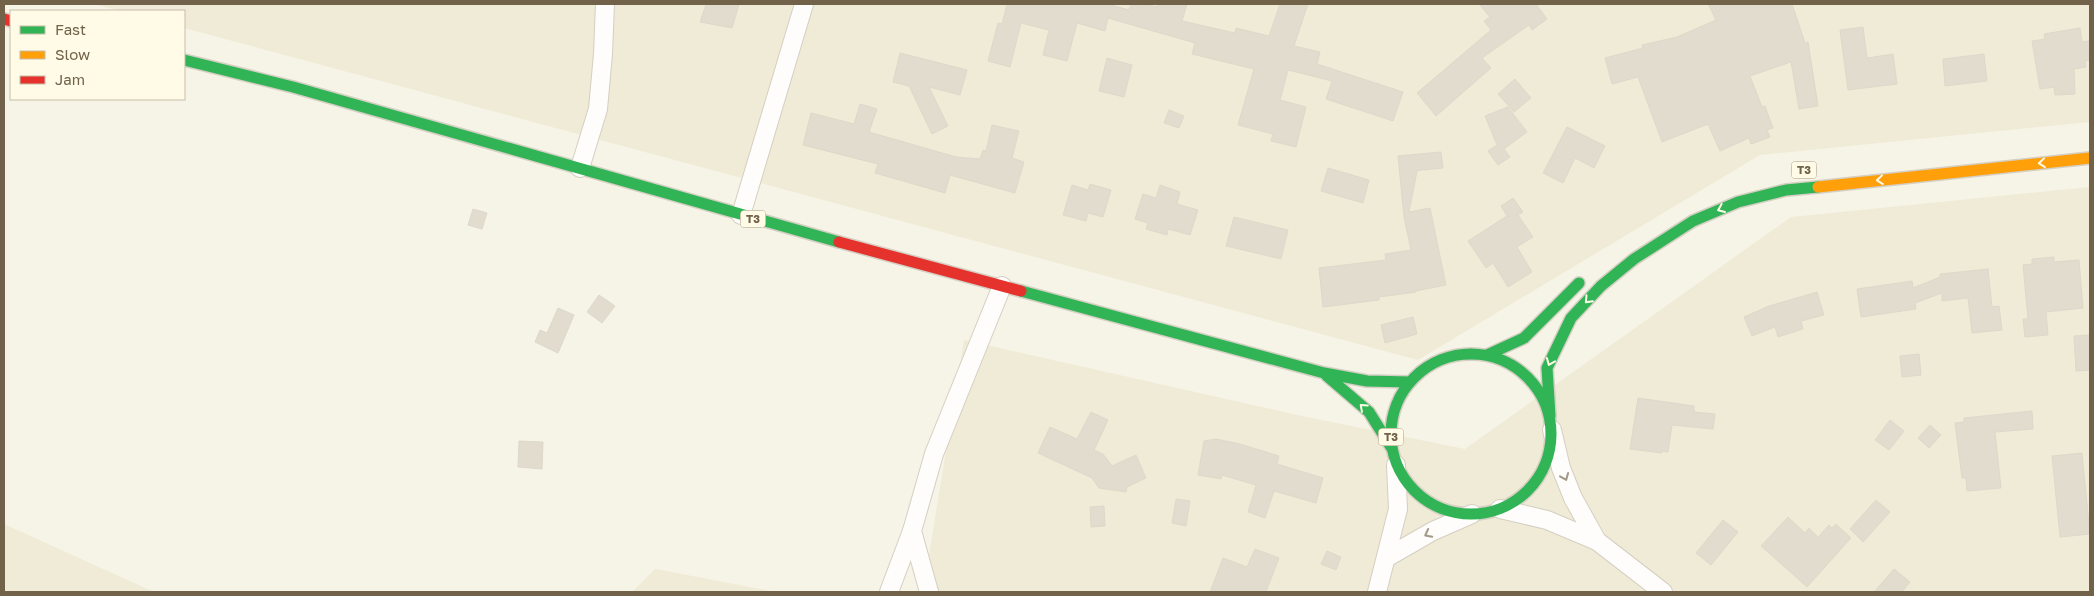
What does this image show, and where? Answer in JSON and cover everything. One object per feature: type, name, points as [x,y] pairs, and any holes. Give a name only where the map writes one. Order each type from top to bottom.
[{"type":"highway","name":"T3","points":[[185,60],[293,87],[580,168],[741,216],[1324,374],[1384,384],[1410,382]]},
{"type":"highway","name":"T3","points":[[1551,423],[1542,394],[1527,376],[1509,362],[1486,355],[1465,354],[1444,358],[1425,368],[1410,382],[1397,402],[1391,424],[1391,447],[1396,465],[1409,485],[1426,501],[1449,511],[1472,514],[1500,509],[1522,496],[1538,478],[1549,455],[1551,423],[1547,368],[1571,318],[1601,286],[1634,259],[1693,221],[1738,202],[1786,190],[2090,158]]},
{"type":"highway","name":"T3","points":[[1486,355],[1524,338],[1589,272]]},
{"type":"highway","name":"T3","points":[[1324,374],[1369,412],[1391,447]]},
{"type":"street","points":[[580,168],[598,109],[605,4]]},
{"type":"street","points":[[741,216],[804,4]]},
{"type":"street","points":[[889,592],[912,531],[934,454],[1002,286]]},
{"type":"street","points":[[1551,423],[1561,468],[1573,498],[1597,541]]},
{"type":"street","points":[[1377,592],[1398,509],[1396,465]]},
{"type":"street","points":[[1500,509],[1547,520],[1597,541],[1662,592]]},
{"type":"street","points":[[1386,558],[1433,531],[1472,514]]},
{"type":"street","points":[[912,531],[929,592]]},
{"type":"shaded area","points":[[93,4],[2090,4],[2090,122],[1760,155],[1418,360],[185,28],[185,10],[117,10]]},
{"type":"shaded area","points":[[2090,187],[2090,592],[923,592],[964,340],[1302,416],[1465,449],[1791,217]]},
{"type":"shaded area","points":[[4,524],[154,592],[4,592]]},
{"type":"shaded area","points":[[656,569],[776,592],[632,592]]},
{"type":"building","points":[[706,4],[739,4],[732,28],[700,22]]},
{"type":"building","points":[[1007,4],[1112,4],[1129,10],[1131,4],[1145,4],[1157,7],[1158,4],[1187,4],[1182,21],[1235,33],[1236,28],[1269,36],[1280,4],[1308,4],[1294,46],[1320,52],[1317,64],[1403,92],[1393,121],[1326,99],[1332,81],[1288,70],[1280,100],[1306,107],[1296,147],[1271,141],[1273,134],[1238,125],[1254,69],[1192,54],[1195,43],[1108,18],[1105,31],[1077,23],[1067,61],[1043,55],[1049,30],[1021,23],[1010,67],[988,61],[998,23],[1002,24]]},
{"type":"building","points":[[1479,4],[1536,4],[1547,19],[1532,30],[1529,25],[1482,58],[1491,68],[1436,116],[1417,93],[1491,30],[1484,21],[1490,17]]},
{"type":"building","points":[[1708,4],[1792,4],[1805,43],[1808,42],[1818,106],[1799,109],[1791,62],[1750,76],[1762,107],[1765,106],[1773,128],[1767,130],[1770,137],[1751,144],[1749,138],[1720,151],[1708,124],[1662,142],[1638,77],[1612,84],[1605,58],[1643,48],[1642,45],[1677,37],[1716,20]]},
{"type":"building","points":[[1863,27],[1867,58],[1893,54],[1897,84],[1848,90],[1840,30]]},
{"type":"building","points":[[2080,28],[2082,42],[2090,41],[2090,60],[2085,61],[2086,67],[2074,69],[2075,94],[2055,95],[2054,87],[2040,89],[2032,41],[2045,39],[2044,34]]},
{"type":"building","points":[[900,53],[967,70],[960,95],[929,87],[948,126],[932,134],[909,86],[893,82]]},
{"type":"building","points":[[1984,54],[1987,81],[1945,86],[1943,59]]},
{"type":"building","points":[[1107,58],[1132,65],[1124,97],[1099,91]]},
{"type":"building","points":[[1515,79],[1531,98],[1514,112],[1498,94]]},
{"type":"building","points":[[860,104],[877,109],[869,132],[956,157],[980,159],[983,150],[986,151],[992,125],[1019,131],[1012,158],[1024,162],[1015,193],[950,175],[945,193],[875,173],[878,164],[803,145],[811,113],[854,124]]},
{"type":"building","points":[[1508,107],[1527,132],[1504,149],[1510,157],[1498,165],[1488,151],[1497,145],[1485,116]]},
{"type":"building","points":[[1169,110],[1184,116],[1179,128],[1164,123]]},
{"type":"building","points":[[1567,127],[1605,146],[1594,168],[1575,158],[1563,183],[1543,173]]},
{"type":"building","points":[[1441,152],[1443,168],[1417,171],[1409,212],[1430,208],[1446,285],[1416,292],[1379,297],[1379,300],[1323,307],[1319,268],[1386,260],[1385,254],[1411,250],[1404,217],[1398,156]]},
{"type":"building","points":[[1328,168],[1369,180],[1363,203],[1321,191]]},
{"type":"building","points":[[1090,184],[1111,190],[1103,217],[1088,213],[1086,221],[1063,215],[1072,185],[1088,190]]},
{"type":"building","points":[[1160,185],[1180,192],[1177,204],[1198,210],[1190,235],[1168,229],[1167,235],[1146,229],[1148,223],[1135,219],[1143,194],[1156,198]]},
{"type":"building","points":[[1513,198],[1523,212],[1518,215],[1533,237],[1517,247],[1532,272],[1508,287],[1493,263],[1486,268],[1468,241],[1507,216],[1501,206]]},
{"type":"building","points":[[473,209],[487,213],[482,229],[468,225]]},
{"type":"building","points":[[1234,217],[1288,230],[1281,259],[1226,246]]},
{"type":"building","points":[[2054,257],[2054,262],[2079,260],[2083,308],[2046,312],[2048,335],[2025,337],[2023,319],[2028,319],[2023,265],[2032,264],[2032,259]]},
{"type":"building","points":[[1988,269],[1992,307],[1999,306],[2002,330],[1972,333],[1968,298],[1942,301],[1942,293],[1915,303],[1916,309],[1861,317],[1857,289],[1912,281],[1913,288],[1940,277],[1940,274]]},
{"type":"building","points":[[1817,292],[1824,315],[1801,321],[1803,329],[1778,337],[1775,327],[1752,336],[1744,317],[1769,306]]},
{"type":"building","points":[[599,295],[615,306],[602,323],[587,312]]},
{"type":"building","points":[[558,308],[574,315],[558,353],[535,342],[540,330],[547,333]]},
{"type":"building","points":[[1413,317],[1417,334],[1385,343],[1381,325]]},
{"type":"building","points":[[2090,335],[2090,370],[2076,371],[2074,336]]},
{"type":"building","points":[[1919,354],[1921,375],[1902,377],[1900,356]]},
{"type":"building","points":[[1638,398],[1694,406],[1694,412],[1715,414],[1713,429],[1672,425],[1668,452],[1630,449]]},
{"type":"building","points":[[2032,411],[2033,429],[1995,432],[2001,488],[1967,491],[1966,478],[1962,478],[1955,423],[1964,422],[1964,418]]},
{"type":"building","points":[[1091,412],[1108,420],[1094,450],[1103,454],[1112,466],[1136,455],[1146,478],[1127,487],[1126,492],[1099,488],[1092,478],[1038,453],[1050,427],[1077,439]]},
{"type":"building","points":[[1890,420],[1904,431],[1889,450],[1875,440]]},
{"type":"building","points":[[1930,425],[1941,435],[1929,448],[1918,438]]},
{"type":"building","points":[[1216,439],[1279,456],[1277,464],[1323,478],[1316,503],[1274,491],[1265,518],[1248,512],[1256,485],[1222,475],[1221,479],[1198,475],[1204,441]]},
{"type":"building","points":[[519,441],[543,442],[542,469],[518,467]]},
{"type":"building","points":[[2082,453],[2090,534],[2060,537],[2052,456]]},
{"type":"building","points":[[1176,499],[1190,501],[1186,526],[1172,523]]},
{"type":"building","points":[[1876,500],[1890,512],[1863,542],[1850,529]]},
{"type":"building","points":[[1104,506],[1105,526],[1091,527],[1090,507]]},
{"type":"building","points":[[1788,517],[1805,533],[1809,528],[1818,537],[1829,525],[1832,528],[1836,524],[1851,538],[1807,587],[1761,546]]},
{"type":"building","points":[[1723,520],[1738,532],[1711,565],[1696,553]]},
{"type":"building","points":[[1255,549],[1279,558],[1266,592],[1210,592],[1223,558],[1247,567]]},
{"type":"building","points":[[1327,551],[1341,557],[1336,570],[1321,564]]},
{"type":"building","points":[[1894,569],[1910,582],[1902,592],[1874,592]]},
{"type":"traffic: fast","points":[[185,60],[293,87],[839,242]]},
{"type":"traffic: fast","points":[[1550,416],[1547,368],[1571,318],[1601,286],[1634,259],[1693,221],[1738,202],[1786,190],[1818,187]]},
{"type":"traffic: fast","points":[[1487,355],[1524,338],[1579,283]]},
{"type":"traffic: fast","points":[[1021,291],[1324,373],[1367,381],[1410,382]]},
{"type":"traffic: fast","points":[[1463,354],[1479,354],[1509,363],[1528,377],[1545,403],[1551,426],[1551,434],[1551,442],[1545,465],[1528,491],[1509,505],[1494,511],[1479,514],[1463,514],[1433,505],[1409,485],[1400,472],[1394,457],[1391,442],[1391,426],[1400,396],[1420,372],[1433,363],[1448,357],[1463,354]]},
{"type":"traffic: fast","points":[[1327,376],[1369,412],[1391,447]]},
{"type":"traffic: slow","points":[[1818,187],[2090,158]]},
{"type":"traffic: jam","points":[[4,19],[10,21]]},
{"type":"traffic: jam","points":[[839,242],[1021,291]]}]
